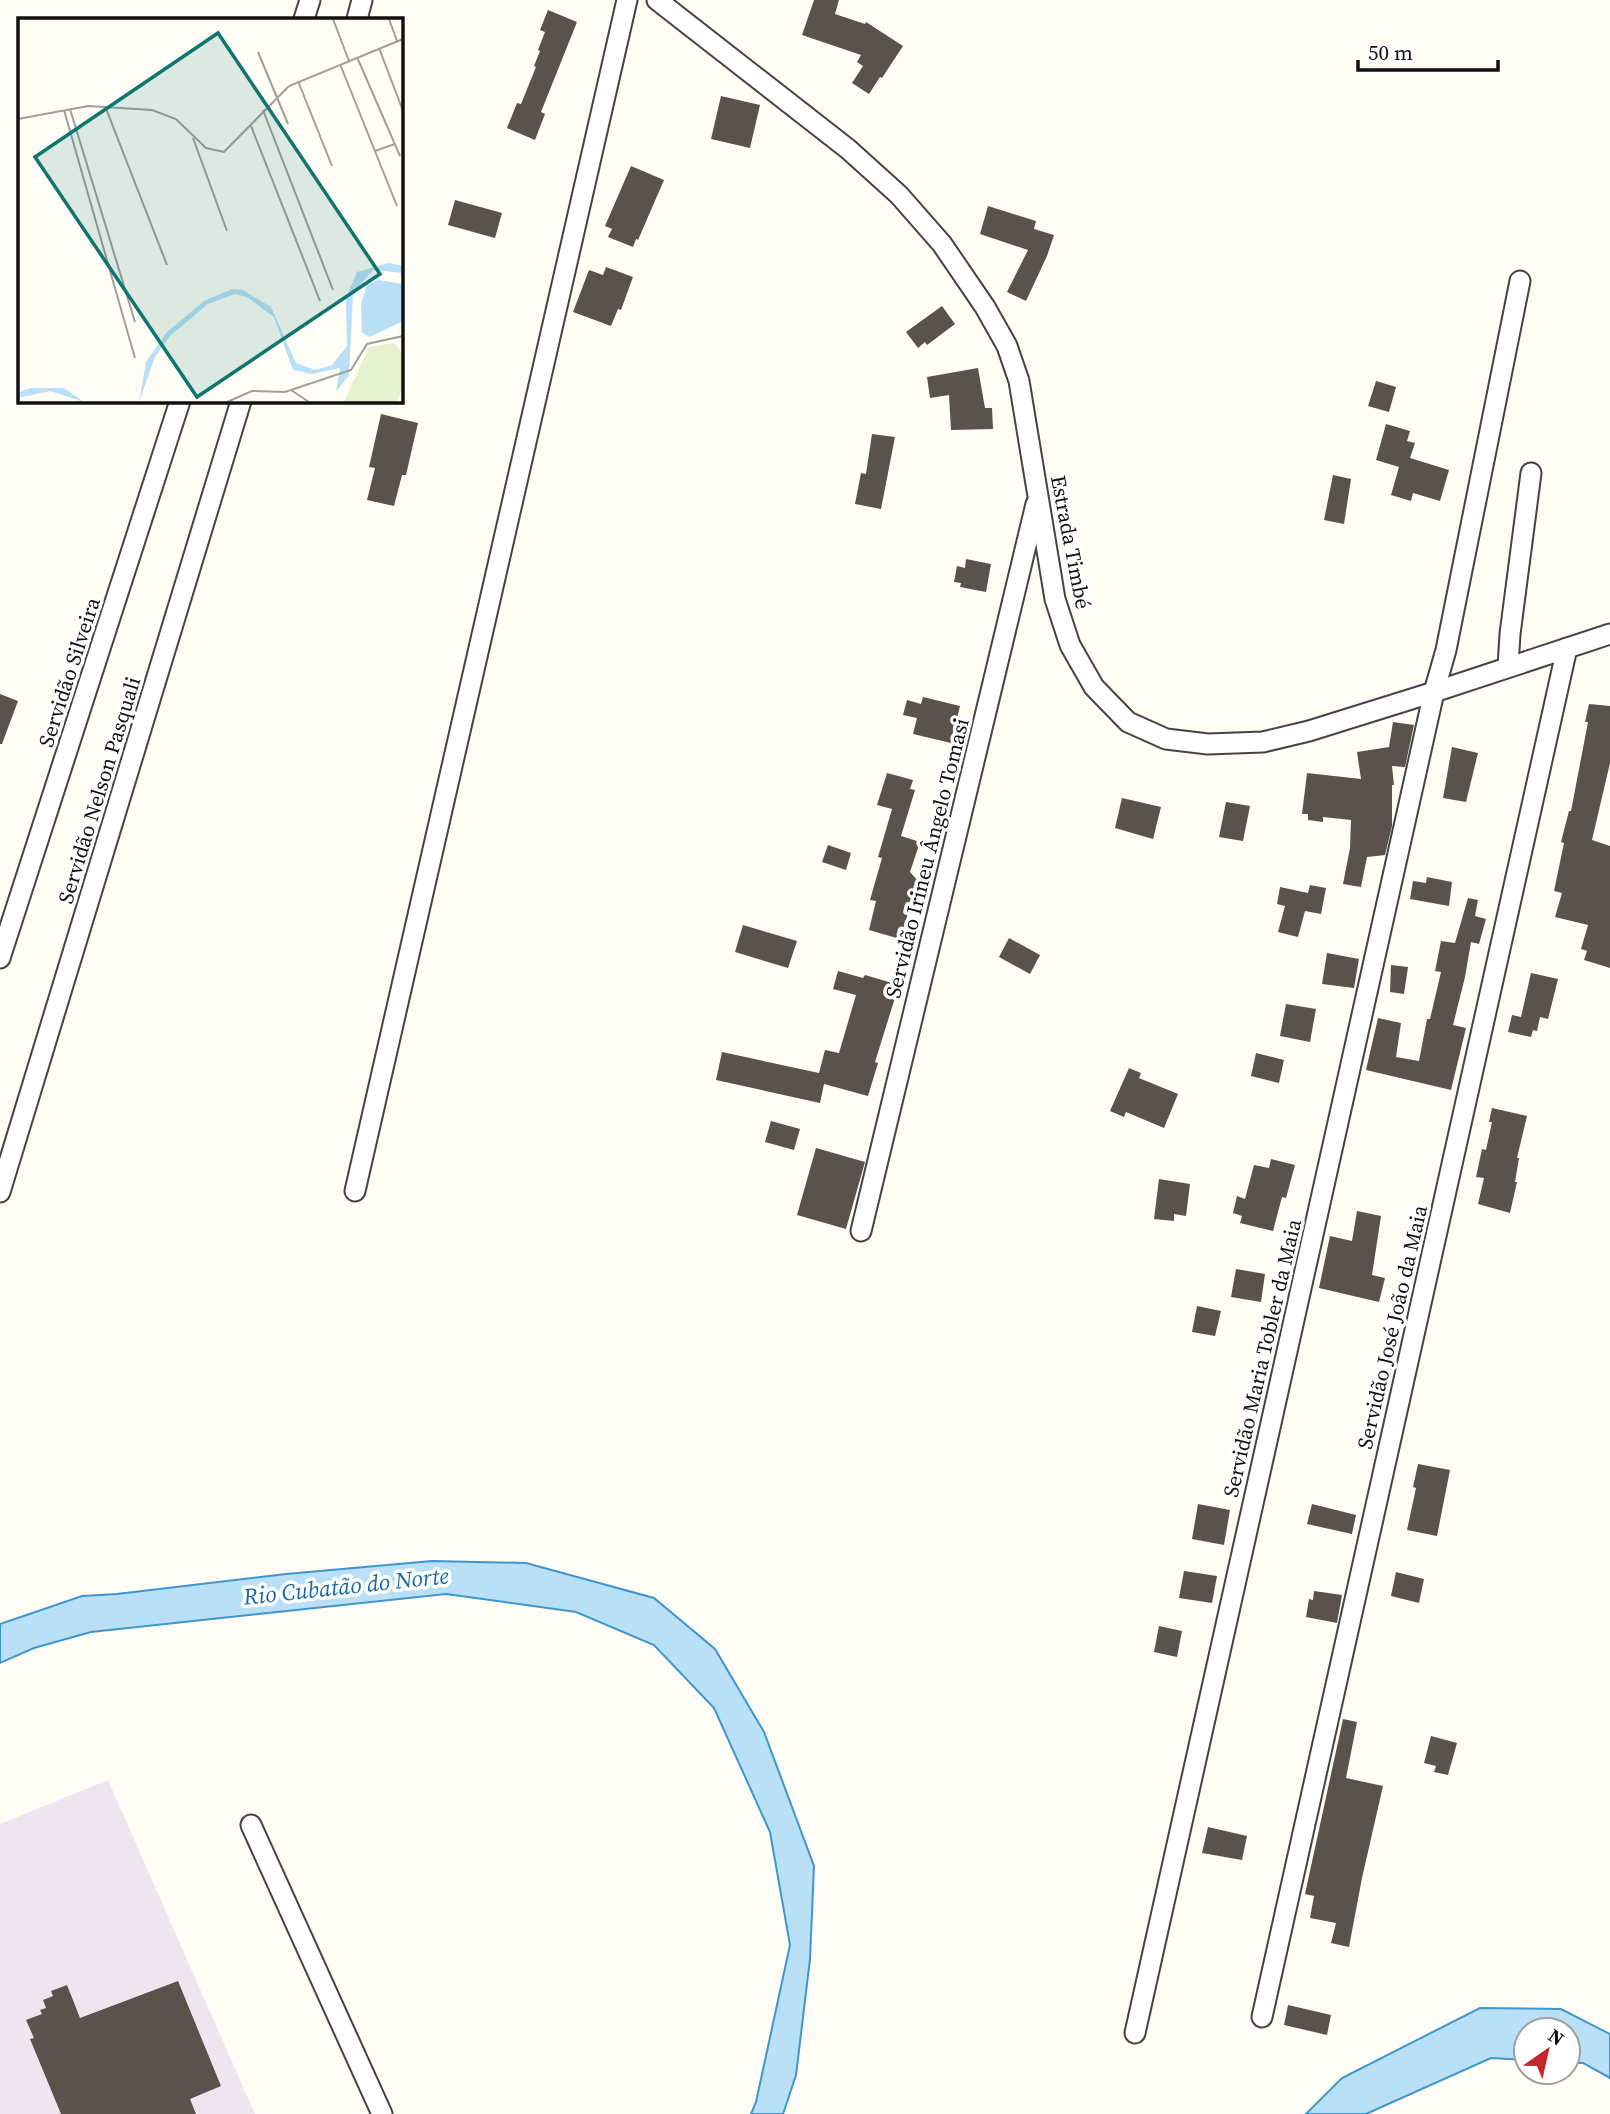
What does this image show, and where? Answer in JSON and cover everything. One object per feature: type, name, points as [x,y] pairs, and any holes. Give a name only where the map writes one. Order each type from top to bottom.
[{"type":"street","points":[[304,18],[310,0]]},
{"type":"street","points":[[357,18],[362,0]]},
{"type":"street","points":[[355,1191],[627,0]]},
{"type":"street","name":"Estrada Timbé","points":[[657,0],[849,149],[899,195],[942,244],[985,307],[1007,346],[1019,381],[1055,599],[1070,645],[1094,687],[1128,722],[1166,739],[1208,744],[1263,742],[1309,731],[1610,634]]},
{"type":"street","name":"Servidão Maria Tobler da Maia","points":[[1135,2033],[1434,692],[1446,650],[1520,281]]},
{"type":"street","name":"Servidão Silveira","points":[[0,958],[180,402]]},
{"type":"street","name":"Servidão Nelson Pasquali","points":[[0,1192],[241,402]]},
{"type":"street","points":[[1508,667],[1531,473]]},
{"type":"street","name":"Servidão Irineu Ângelo Tomasi","points":[[861,1231],[1038,496]]},
{"type":"street","name":"Servidão José João da Maia","points":[[1262,2017],[1567,648]]},
{"type":"street","points":[[251,1825],[382,2114]]},
{"type":"shaded area","points":[[108,1780],[255,2114],[0,2114],[0,1824]]},
{"type":"water","name":"Rio Cubatão do Norte","points":[[432,1561],[526,1563],[654,1598],[715,1649],[764,1732],[814,1866],[810,1959],[796,2075],[783,2114],[751,2114],[756,2102],[790,1945],[770,1832],[714,1708],[654,1645],[576,1612],[446,1594],[91,1632],[34,1648],[0,1663],[0,1624],[82,1596]]},
{"type":"water","points":[[1480,2008],[1561,2009],[1575,2016],[1512,2016],[1512,2059],[1491,2058],[1366,2114],[1306,2114],[1342,2078]]},
{"type":"water","points":[[1582,2020],[1610,2034],[1610,2078],[1583,2063]]},
{"type":"building","points":[[814,0],[839,0],[835,14],[865,24],[866,22],[903,46],[869,94],[852,83],[863,66],[857,62],[861,55],[802,35]]},
{"type":"building","points":[[548,10],[577,22],[541,112],[545,114],[535,140],[507,128],[517,103],[521,104],[536,67],[534,66],[540,51],[538,50],[545,32],[540,30]]},
{"type":"building","points":[[721,96],[760,105],[750,148],[711,139]]},
{"type":"building","points":[[631,166],[664,180],[633,247],[608,237],[612,229],[605,226]]},
{"type":"building","points":[[455,200],[502,213],[495,238],[448,225]]},
{"type":"building","points":[[988,206],[1036,221],[1034,229],[1054,235],[1026,301],[1007,292],[1028,250],[980,234]]},
{"type":"building","points":[[606,267],[633,277],[621,310],[618,309],[611,326],[573,312],[589,270],[603,275]]},
{"type":"building","points":[[942,306],[955,324],[927,345],[925,342],[918,348],[906,332]]},
{"type":"building","points":[[978,368],[985,408],[992,408],[993,429],[951,430],[949,395],[930,398],[927,377]]},
{"type":"building","points":[[1376,381],[1396,387],[1389,412],[1368,406]]},
{"type":"building","points":[[381,414],[418,423],[406,475],[402,475],[394,506],[367,500],[375,468],[369,467]]},
{"type":"building","points":[[1386,424],[1410,431],[1407,441],[1415,443],[1410,458],[1449,470],[1440,501],[1413,493],[1411,501],[1391,495],[1399,467],[1376,460]]},
{"type":"building","points":[[872,434],[895,437],[881,509],[855,504],[861,473],[866,474]]},
{"type":"building","points":[[1333,475],[1351,479],[1344,524],[1324,520]]},
{"type":"building","points":[[966,559],[991,564],[986,592],[960,587],[961,583],[954,582],[957,566],[965,568]]},
{"type":"building","points":[[0,694],[18,701],[2,744],[0,744]]},
{"type":"building","points":[[923,697],[960,706],[951,743],[913,734],[917,718],[903,715],[907,700],[921,704]]},
{"type":"building","points":[[1589,704],[1610,706],[1610,763],[1592,840],[1610,846],[1610,968],[1584,960],[1587,951],[1581,949],[1588,925],[1555,917],[1562,893],[1554,891],[1564,843],[1561,842],[1571,811]]},
{"type":"building","points":[[1393,722],[1414,725],[1405,767],[1392,766],[1392,826],[1385,855],[1367,857],[1361,887],[1343,884],[1350,848],[1351,820],[1323,817],[1323,822],[1308,820],[1308,814],[1302,814],[1307,773],[1361,779],[1357,752],[1389,747]]},
{"type":"building","points":[[1452,747],[1478,753],[1466,802],[1443,798]]},
{"type":"building","points":[[887,773],[913,780],[910,789],[915,790],[901,836],[920,842],[910,872],[918,881],[900,939],[869,930],[876,901],[870,900],[882,858],[878,857],[892,809],[877,805]]},
{"type":"building","points":[[1122,798],[1161,807],[1153,839],[1115,828]]},
{"type":"building","points":[[1226,802],[1250,806],[1243,841],[1219,837]]},
{"type":"building","points":[[828,845],[851,853],[846,870],[822,862]]},
{"type":"building","points":[[1427,877],[1452,882],[1449,906],[1410,899],[1413,881],[1426,883]]},
{"type":"building","points":[[1310,885],[1326,888],[1321,914],[1305,911],[1298,937],[1278,932],[1285,906],[1277,904],[1280,887],[1308,893]]},
{"type":"building","points":[[1468,898],[1478,900],[1475,916],[1486,919],[1479,944],[1471,942],[1453,1025],[1466,1028],[1451,1090],[1366,1070],[1378,1018],[1401,1023],[1396,1057],[1419,1061],[1427,1019],[1430,1019],[1441,972],[1435,971],[1441,941],[1455,943]]},
{"type":"building","points":[[743,925],[797,941],[788,968],[735,952]]},
{"type":"building","points":[[1009,938],[1040,955],[1030,974],[999,957]]},
{"type":"building","points":[[1327,953],[1359,959],[1354,988],[1322,984]]},
{"type":"building","points":[[1391,965],[1408,967],[1404,994],[1390,992]]},
{"type":"building","points":[[838,971],[863,978],[865,975],[899,985],[875,1062],[878,1063],[868,1096],[824,1084],[820,1103],[716,1080],[722,1052],[819,1073],[825,1050],[839,1053],[856,995],[833,989]]},
{"type":"building","points":[[1531,973],[1558,979],[1548,1019],[1540,1017],[1537,1031],[1533,1030],[1531,1037],[1508,1032],[1512,1015],[1521,1017]]},
{"type":"building","points":[[1286,1004],[1316,1009],[1310,1042],[1280,1036]]},
{"type":"building","points":[[1256,1053],[1284,1060],[1279,1083],[1251,1076]]},
{"type":"building","points":[[1129,1068],[1141,1073],[1139,1078],[1178,1094],[1164,1128],[1126,1112],[1124,1117],[1110,1111]]},
{"type":"building","points":[[1492,1108],[1527,1116],[1517,1158],[1517,1182],[1510,1213],[1478,1204],[1484,1178],[1476,1177],[1482,1149],[1486,1150]]},
{"type":"building","points":[[771,1121],[800,1129],[794,1150],[765,1142]]},
{"type":"building","points":[[816,1148],[865,1162],[846,1229],[797,1215]]},
{"type":"building","points":[[1271,1159],[1295,1165],[1286,1198],[1282,1197],[1273,1231],[1240,1223],[1242,1216],[1233,1213],[1237,1196],[1245,1199],[1254,1165],[1269,1168]]},
{"type":"building","points":[[1159,1179],[1190,1184],[1186,1216],[1174,1214],[1174,1221],[1154,1219]]},
{"type":"building","points":[[1357,1211],[1381,1216],[1372,1275],[1385,1278],[1379,1302],[1319,1288],[1330,1236],[1352,1241]]},
{"type":"building","points":[[1236,1269],[1265,1274],[1261,1302],[1231,1297]]},
{"type":"building","points":[[1197,1306],[1221,1311],[1215,1336],[1192,1332]]},
{"type":"building","points":[[1418,1464],[1450,1470],[1437,1536],[1407,1530]]},
{"type":"building","points":[[1198,1504],[1230,1510],[1224,1545],[1192,1539]]},
{"type":"building","points":[[1312,1504],[1356,1515],[1352,1534],[1307,1524]]},
{"type":"building","points":[[1184,1571],[1217,1576],[1212,1603],[1179,1598]]},
{"type":"building","points":[[1396,1572],[1424,1579],[1419,1603],[1391,1596]]},
{"type":"building","points":[[1314,1591],[1342,1595],[1337,1623],[1306,1617],[1309,1599],[1313,1600]]},
{"type":"building","points":[[1159,1626],[1182,1631],[1177,1657],[1154,1652]]},
{"type":"building","points":[[1343,1719],[1357,1722],[1346,1778],[1383,1786],[1349,1947],[1331,1943],[1336,1923],[1310,1918],[1314,1896],[1305,1894]]},
{"type":"building","points":[[1431,1736],[1457,1743],[1448,1775],[1434,1772],[1436,1766],[1424,1763]]},
{"type":"building","points":[[1208,1827],[1247,1836],[1242,1860],[1202,1853]]},
{"type":"building","points":[[178,1981],[221,2086],[190,2099],[196,2114],[61,2114],[30,2039],[34,2038],[26,2020],[42,2014],[40,2010],[46,2008],[43,2000],[53,1996],[51,1991],[67,1985],[80,2018]]},
{"type":"building","points":[[1288,2005],[1331,2015],[1327,2035],[1284,2025]]}]
